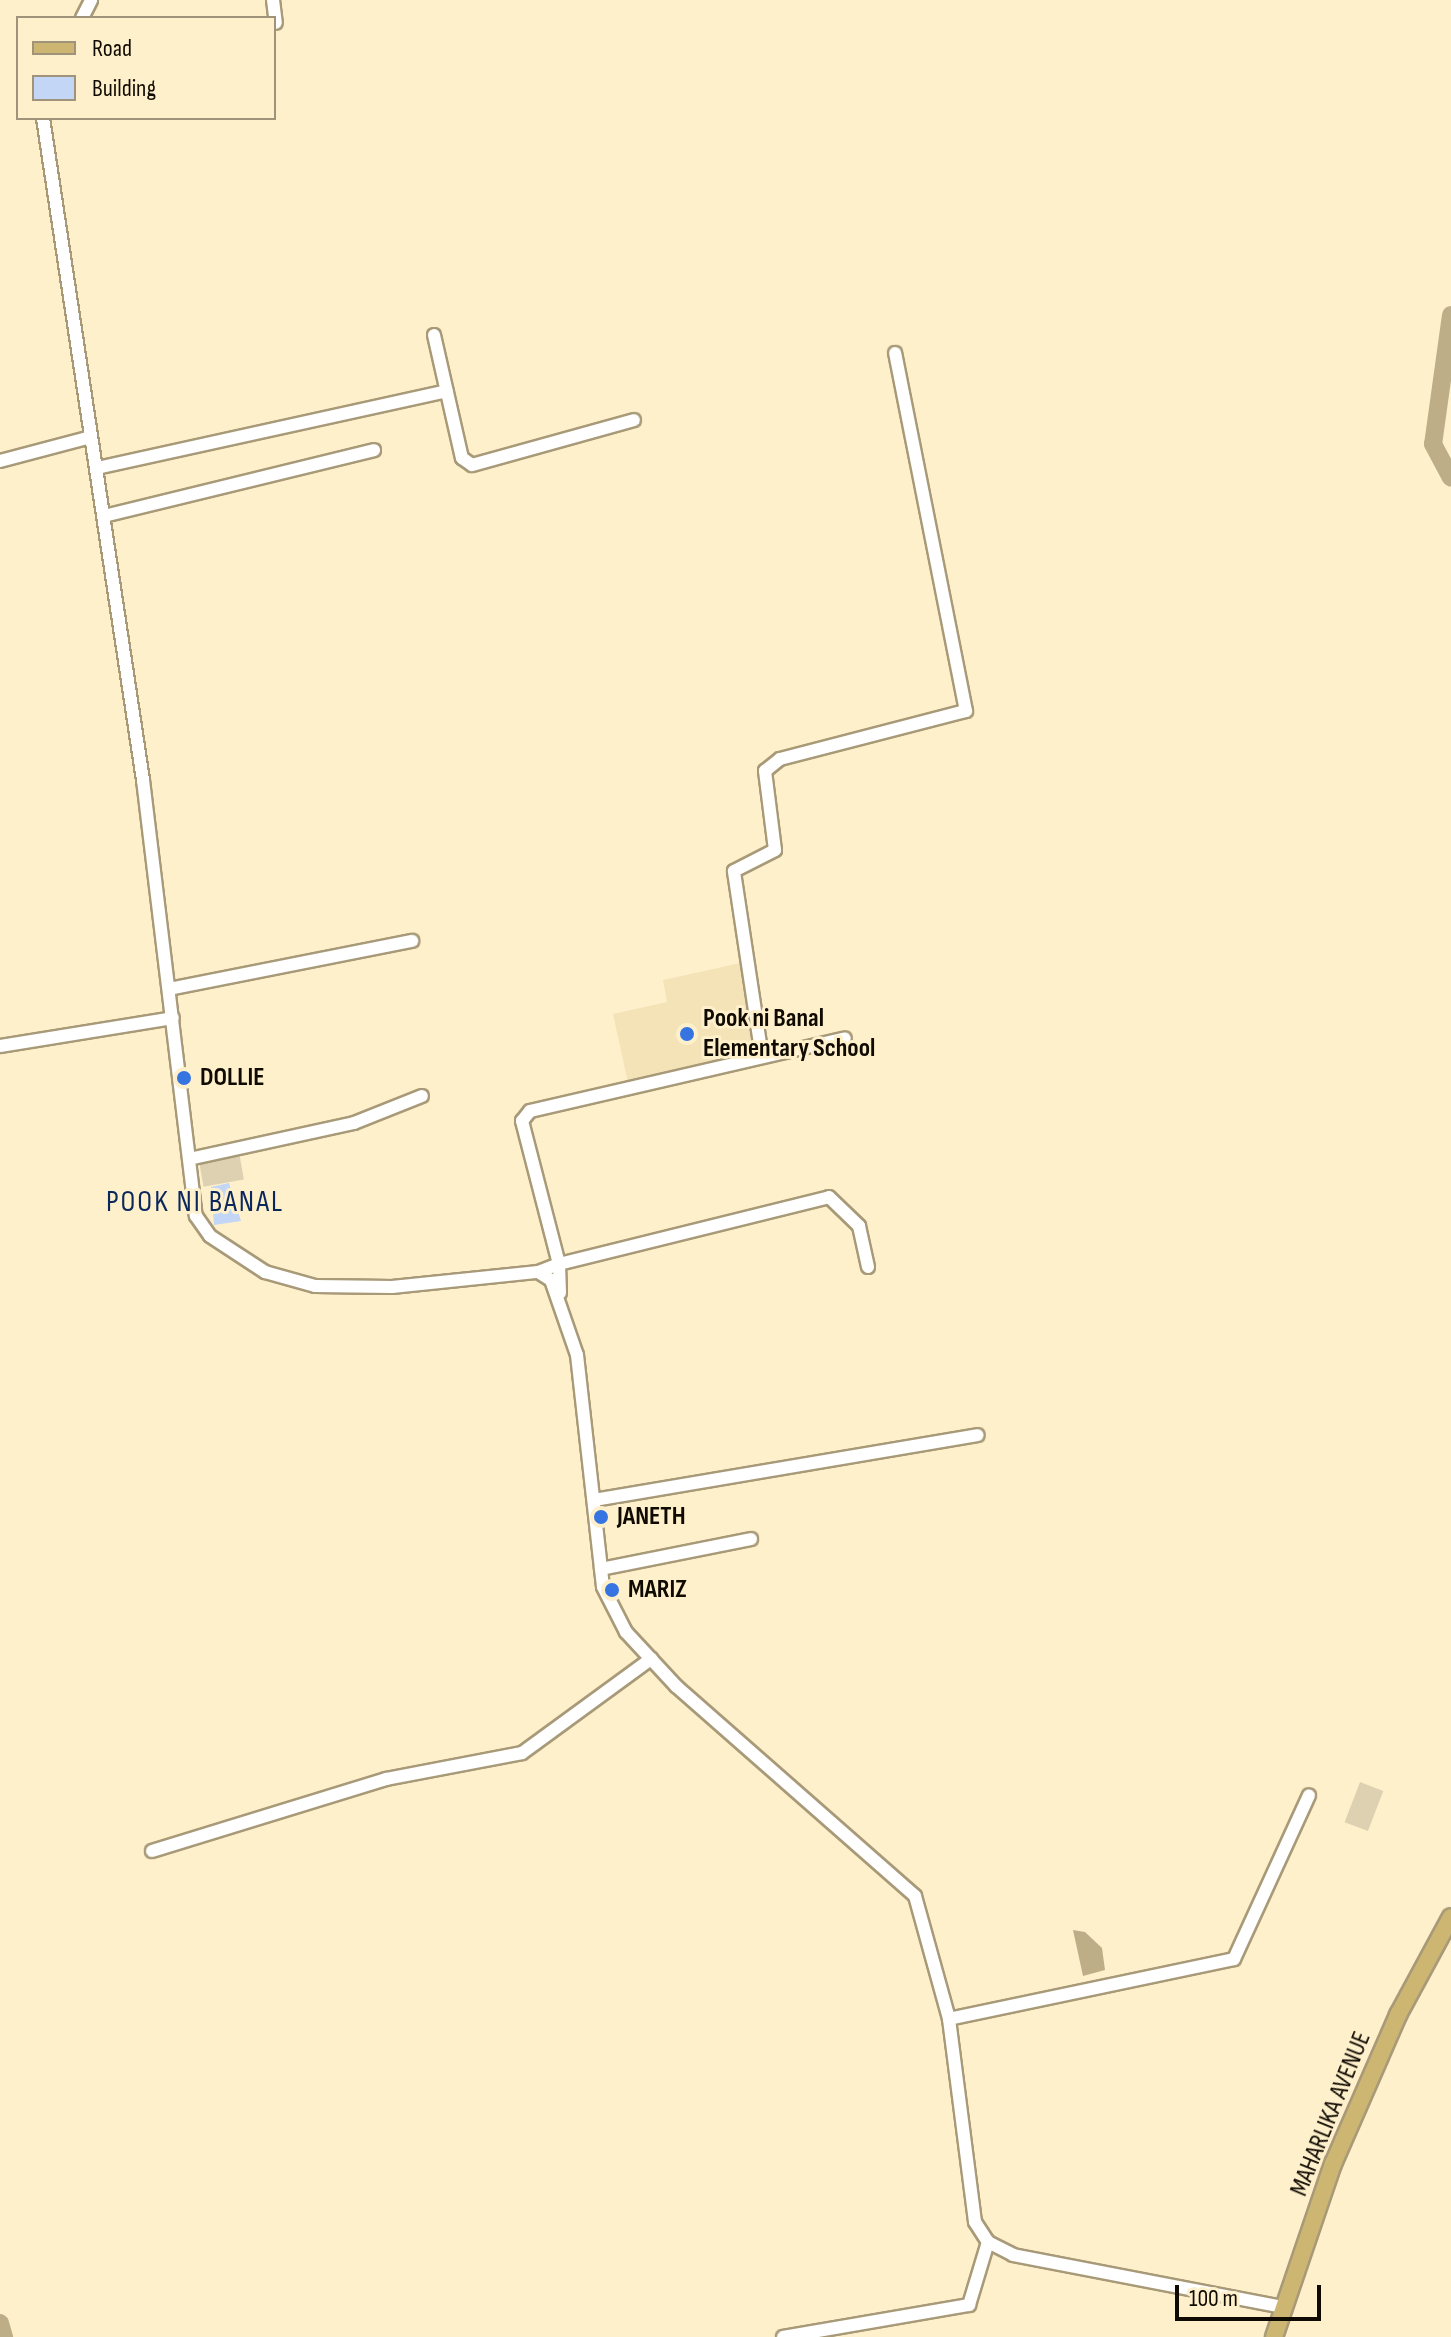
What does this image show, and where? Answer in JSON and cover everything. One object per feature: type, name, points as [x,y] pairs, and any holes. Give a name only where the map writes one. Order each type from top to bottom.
[{"type":"main road","name":"MAHARLIKA AVENUE","points":[[1274,2337],[1338,2150],[1398,2015],[1451,1917]]},
{"type":"street","points":[[43,120],[104,516],[173,1018],[196,1216],[210,1236],[265,1272],[315,1286],[392,1287],[538,1272],[559,1264],[829,1197],[859,1226],[868,1267]]},
{"type":"street","points":[[434,335],[462,458],[472,465],[634,420]]},
{"type":"street","points":[[762,1057],[734,871],[775,850],[767,767],[966,711],[895,353]]},
{"type":"street","points":[[97,468],[447,391]]},
{"type":"street","points":[[0,461],[91,437]]},
{"type":"street","points":[[104,516],[374,450]]},
{"type":"street","points":[[169,989],[412,941]]},
{"type":"street","points":[[0,1046],[173,1018]]},
{"type":"street","points":[[845,1038],[530,1111],[522,1121],[559,1264],[560,1296],[577,1355],[603,1587],[626,1632],[651,1659],[915,1896],[949,2019],[975,2222],[988,2242],[1013,2255],[1284,2307]]},
{"type":"street","points":[[189,1159],[354,1123],[422,1096]]},
{"type":"street","points":[[538,1272],[560,1296]]},
{"type":"street","points":[[594,1500],[978,1435]]},
{"type":"street","points":[[601,1569],[751,1539]]},
{"type":"street","points":[[152,1851],[386,1779],[522,1753],[651,1659]]},
{"type":"street","points":[[949,2019],[1234,1959],[1309,1795]]},
{"type":"street","points":[[783,2337],[969,2305],[988,2242]]},
{"type":"shaded area","name":"Pook ni Banal Elementary School","points":[[745,962],[759,1054],[628,1083],[613,1014],[667,1002],[663,980]]},
{"type":"shaded area","points":[[239,1152],[244,1180],[203,1187],[199,1159]]},
{"type":"shaded area","points":[[1360,1782],[1383,1791],[1368,1831],[1345,1822]]},
{"type":"shaded area","points":[[1073,1930],[1085,1932],[1102,1948],[1105,1970],[1083,1976]]},
{"type":"building","points":[[229,1183],[241,1221],[214,1225],[211,1187]]},
{"type":"waterway","points":[[1451,315],[1433,444],[1451,478]]},
{"type":"waterway","points":[[0,2323],[4,2337]]},
{"type":"place","name":"Pook ni Banal Elementary School","points":[[687,1034]]},
{"type":"place","name":"DOLLIE","points":[[184,1078]]},
{"type":"place","name":"JANETH","points":[[601,1517]]},
{"type":"place","name":"MARIZ","points":[[612,1590]]},
{"type":"district","name":"POOK NI BANAL","points":[[195,1202]]}]
